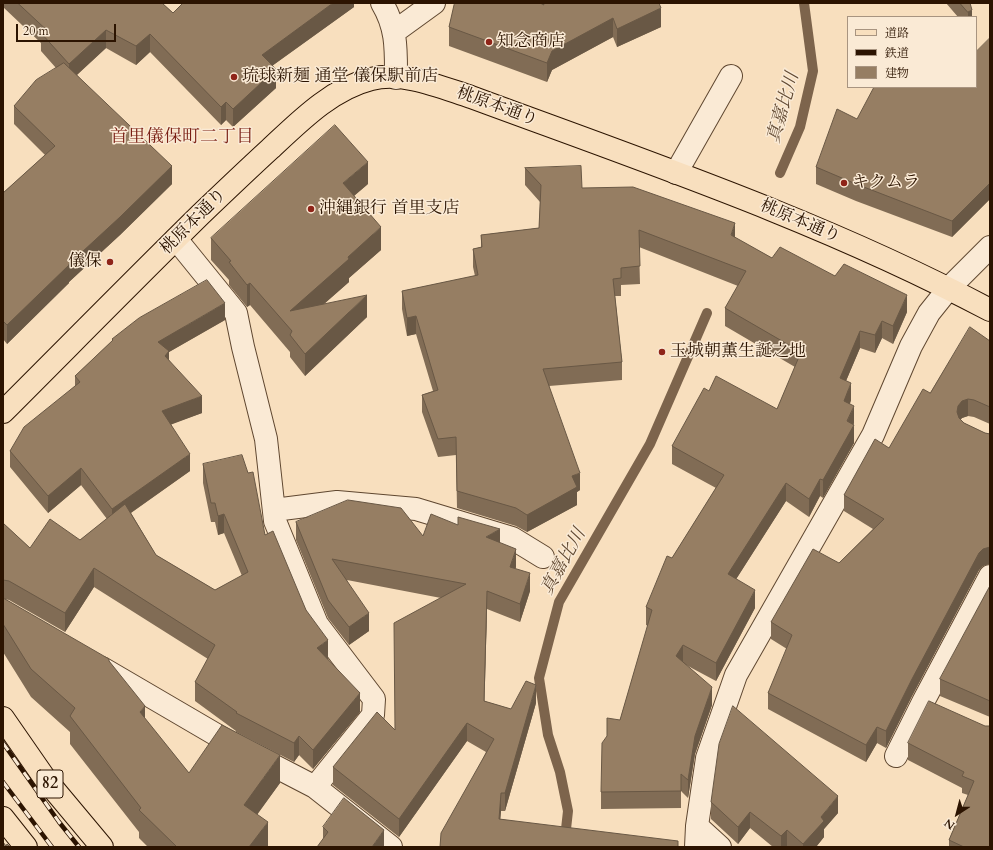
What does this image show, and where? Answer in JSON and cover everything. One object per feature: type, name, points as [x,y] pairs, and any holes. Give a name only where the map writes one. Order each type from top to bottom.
[{"type":"main road","name":"桃原本通り","points":[[3,412],[176,239],[305,117],[332,97],[371,79],[396,78],[431,84],[471,97],[676,173],[808,224],[949,288],[990,310]]},
{"type":"main road","name":"82","points":[[3,718],[46,780],[102,847]]},
{"type":"main road","points":[[3,818],[26,847]]},
{"type":"street","points":[[382,3],[390,16],[394,32],[396,78]]},
{"type":"street","points":[[394,32],[434,3]]},
{"type":"street","points":[[676,173],[731,76]]},
{"type":"street","points":[[176,239],[236,313],[266,439],[275,521],[317,624],[374,698],[373,715],[315,787]]},
{"type":"street","points":[[720,847],[696,837],[707,758],[736,675],[873,435],[912,346],[929,313],[949,288],[990,247]]},
{"type":"street","points":[[274,510],[337,502],[416,508],[512,538],[544,557]]},
{"type":"street","points":[[896,756],[990,576]]},
{"type":"street","points":[[84,658],[232,744],[315,787],[391,847]]},
{"type":"street","points":[[923,702],[943,711]]},
{"type":"building","points":[[18,3],[162,3],[173,13],[183,3],[333,3],[262,55],[276,69],[233,109],[226,102],[221,107],[150,34],[136,46],[106,30],[69,64],[41,33],[45,29]]},
{"type":"building","points":[[455,3],[540,3],[544,5],[543,3],[659,3],[661,8],[617,29],[613,18],[552,51],[547,63],[449,27]]},
{"type":"building","points":[[960,3],[970,3],[972,10],[968,12]]},
{"type":"building","points":[[990,38],[990,183],[952,221],[816,167],[837,109],[857,119],[873,88],[977,88],[977,51]]},
{"type":"building","points":[[64,63],[172,166],[7,325],[3,321],[3,193],[55,146],[14,106],[36,80]]},
{"type":"building","points":[[335,125],[368,162],[343,183],[381,227],[348,257],[349,259],[290,311],[367,295],[305,354],[290,335],[292,331],[250,283],[247,285],[229,262],[231,261],[211,238]]},
{"type":"building","points":[[581,166],[582,188],[633,187],[735,223],[731,235],[772,258],[780,247],[835,276],[844,264],[907,295],[893,326],[882,321],[875,335],[860,331],[840,378],[851,383],[844,401],[854,406],[847,421],[854,425],[823,480],[820,479],[809,499],[786,483],[728,574],[755,590],[716,663],[683,645],[676,656],[712,687],[695,736],[688,780],[681,774],[681,791],[601,792],[602,743],[607,736],[607,718],[620,720],[652,610],[646,607],[667,556],[672,558],[724,475],[672,446],[704,388],[709,391],[716,376],[777,409],[801,352],[725,308],[746,271],[639,230],[640,266],[621,268],[621,278],[613,279],[622,362],[543,369],[580,473],[572,476],[577,487],[527,515],[516,508],[457,491],[456,437],[438,439],[422,395],[438,390],[416,316],[407,318],[402,291],[478,275],[473,249],[482,247],[481,235],[539,228],[541,185],[525,168]]},
{"type":"building","points":[[207,280],[225,303],[158,342],[169,351],[165,356],[202,396],[162,411],[190,454],[112,509],[81,468],[48,496],[10,451],[24,427],[80,382],[75,376],[113,340],[112,339],[139,318]]},
{"type":"building","points":[[970,327],[990,341],[990,407],[968,399],[962,401],[958,406],[957,412],[959,418],[964,423],[990,434],[990,547],[983,549],[979,553],[886,731],[877,727],[866,745],[768,693],[792,635],[771,622],[813,549],[839,563],[884,519],[844,495],[875,439],[889,448],[923,389],[930,393]]},
{"type":"building","points":[[242,455],[248,473],[253,472],[265,535],[273,531],[306,610],[328,640],[317,648],[360,693],[313,750],[299,736],[294,743],[236,713],[237,712],[195,682],[215,645],[94,568],[65,613],[9,581],[3,580],[3,523],[30,548],[50,519],[80,540],[125,504],[156,555],[215,590],[248,572],[224,514],[218,516],[215,503],[211,503],[203,464]]},
{"type":"building","points":[[348,500],[401,508],[423,536],[431,514],[458,525],[458,517],[500,529],[486,537],[516,549],[510,567],[530,573],[520,604],[487,591],[484,701],[511,709],[526,681],[536,685],[505,793],[501,793],[499,819],[678,841],[678,847],[440,847],[441,833],[494,739],[467,723],[399,819],[333,767],[377,712],[395,730],[394,623],[466,584],[332,559],[369,613],[349,627],[328,600],[296,522]]},
{"type":"building","points":[[990,586],[990,701],[940,679]]},
{"type":"building","points":[[5,599],[109,659],[109,661],[145,706],[140,712],[189,773],[222,725],[280,755],[244,805],[268,822],[249,847],[177,847],[139,810],[141,808],[70,716],[75,708],[31,669],[3,624],[3,601]]},
{"type":"building","points":[[929,701],[985,726],[990,726],[990,847],[964,847],[949,840],[974,781],[962,776],[964,772],[908,743]]},
{"type":"building","points":[[733,706],[838,796],[821,817],[824,821],[803,844],[787,830],[781,836],[750,812],[738,827],[711,802],[719,744]]},
{"type":"building","points":[[344,798],[384,830],[372,847],[317,847],[328,832],[323,827]]},
{"type":"building","points":[[3,842],[6,846],[7,844],[10,847],[3,847]]},
{"type":"waterway","name":"真嘉比川","points":[[780,173],[800,127],[813,71],[804,3]]},
{"type":"waterway","name":"真嘉比川","points":[[564,847],[568,811],[560,772],[548,735],[539,678],[559,602],[650,444],[707,313]]},
{"type":"railway","points":[[3,743],[59,822],[79,847]]},
{"type":"railway","points":[[3,782],[52,847]]},
{"type":"place","name":"知念商店","points":[[489,42]]},
{"type":"place","name":"琉球新麺 通堂 儀保駅前店","points":[[234,77]]},
{"type":"place","name":"キクムラ","points":[[844,183]]},
{"type":"place","name":"沖縄銀行 首里支店","points":[[311,209]]},
{"type":"place","name":"儀保","points":[[110,262]]},
{"type":"place","name":"玉城朝薫生誕之地","points":[[662,352]]},
{"type":"district","name":"首里儀保町二丁目","points":[[182,138]]}]
